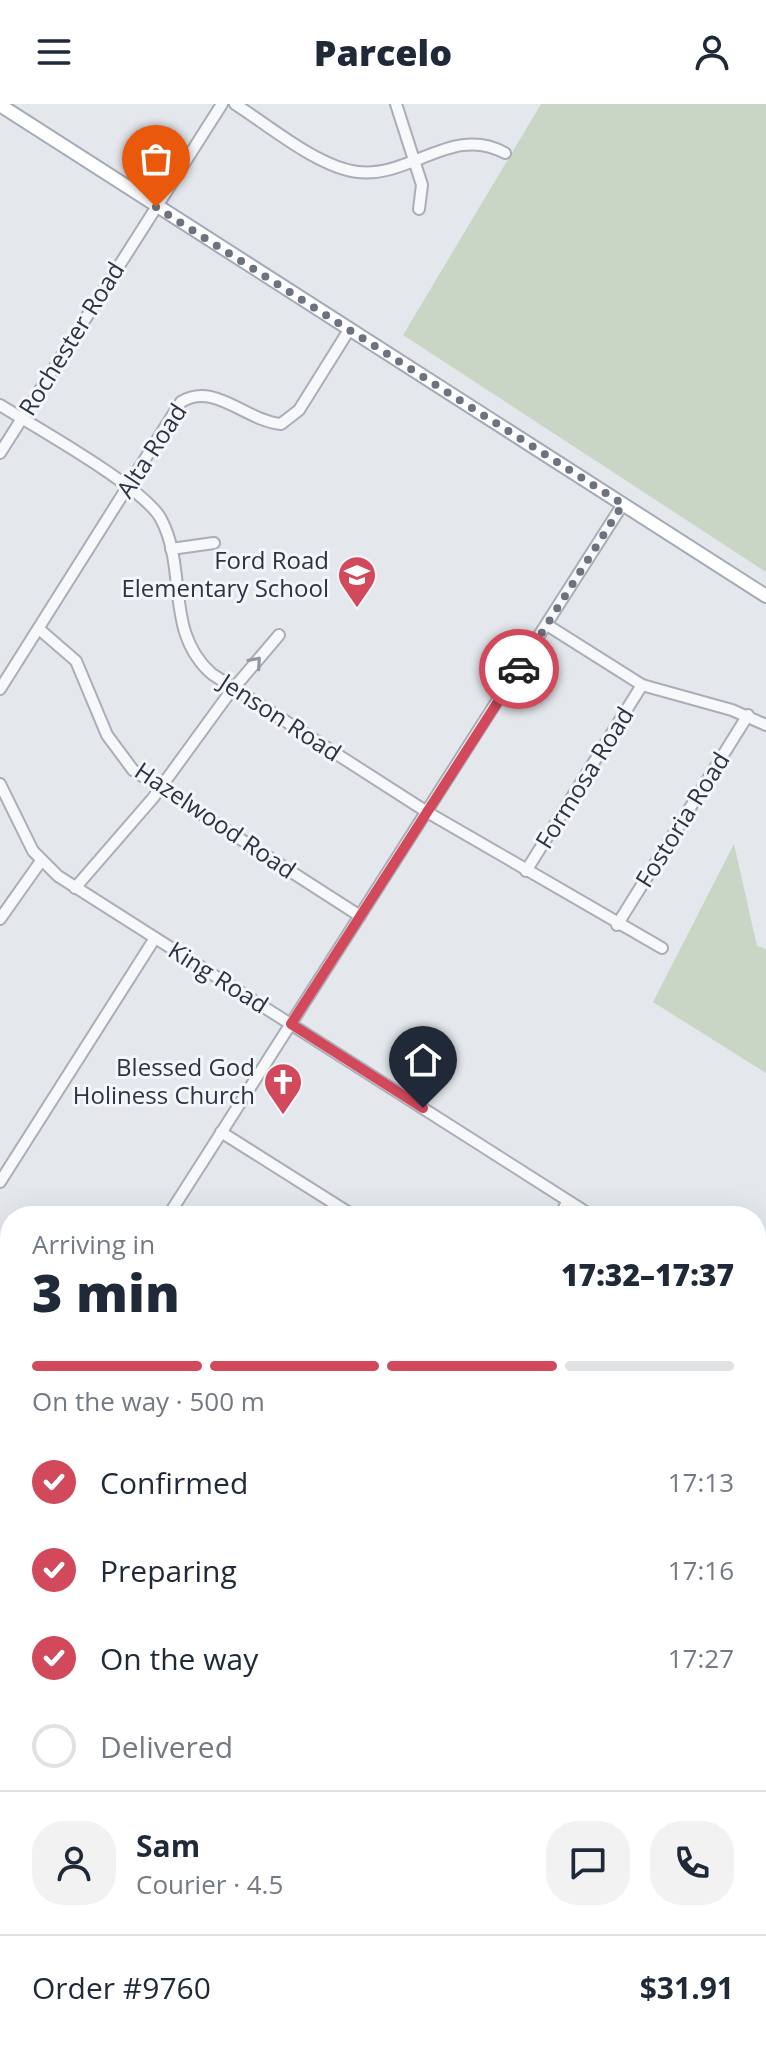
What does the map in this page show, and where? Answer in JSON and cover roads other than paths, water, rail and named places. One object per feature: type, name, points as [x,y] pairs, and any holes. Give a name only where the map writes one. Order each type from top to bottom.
[{"type":"main road","points":[[0,105],[766,596]]},
{"type":"street","name":"Rochester Road","points":[[0,453],[222,104]]},
{"type":"street","points":[[235,104],[329,163],[345,169],[378,172],[469,143],[490,145],[505,153]]},
{"type":"street","points":[[396,104],[422,185],[419,209]]},
{"type":"street","name":"Alta Road","points":[[0,689],[181,402],[192,395],[208,394],[263,422],[281,424],[299,410],[349,330]]},
{"type":"street","name":"Jenson Road","points":[[0,405],[128,487],[157,512],[171,549],[180,621],[188,643],[207,670],[427,812],[617,925],[662,948]]},
{"type":"street","points":[[174,1206],[623,504]]},
{"type":"street","points":[[171,549],[214,543]]},
{"type":"street","points":[[547,625],[642,685],[748,715],[766,725]]},
{"type":"street","name":"Hazelwood Road","points":[[39,629],[76,661],[107,735],[133,770],[360,916]]},
{"type":"street","points":[[75,888],[160,789],[233,689],[279,635]]},
{"type":"street","name":"Formosa Road","points":[[526,871],[642,685]]},
{"type":"street","name":"Fostoria Road","points":[[617,925],[748,715]]},
{"type":"street","name":"King Road","points":[[0,784],[41,861],[75,888],[576,1206]]},
{"type":"street","points":[[0,919],[41,861]]},
{"type":"street","points":[[0,1182],[155,938]]},
{"type":"street","points":[[221,1132],[338,1206]]},
{"type":"street","points":[[565,1206],[568,1201]]},
{"type":"place","name":"Ford Road Elementary School","points":[[357,609]]},
{"type":"place","name":"Blessed God Holiness Church","points":[[283,1116]]}]
